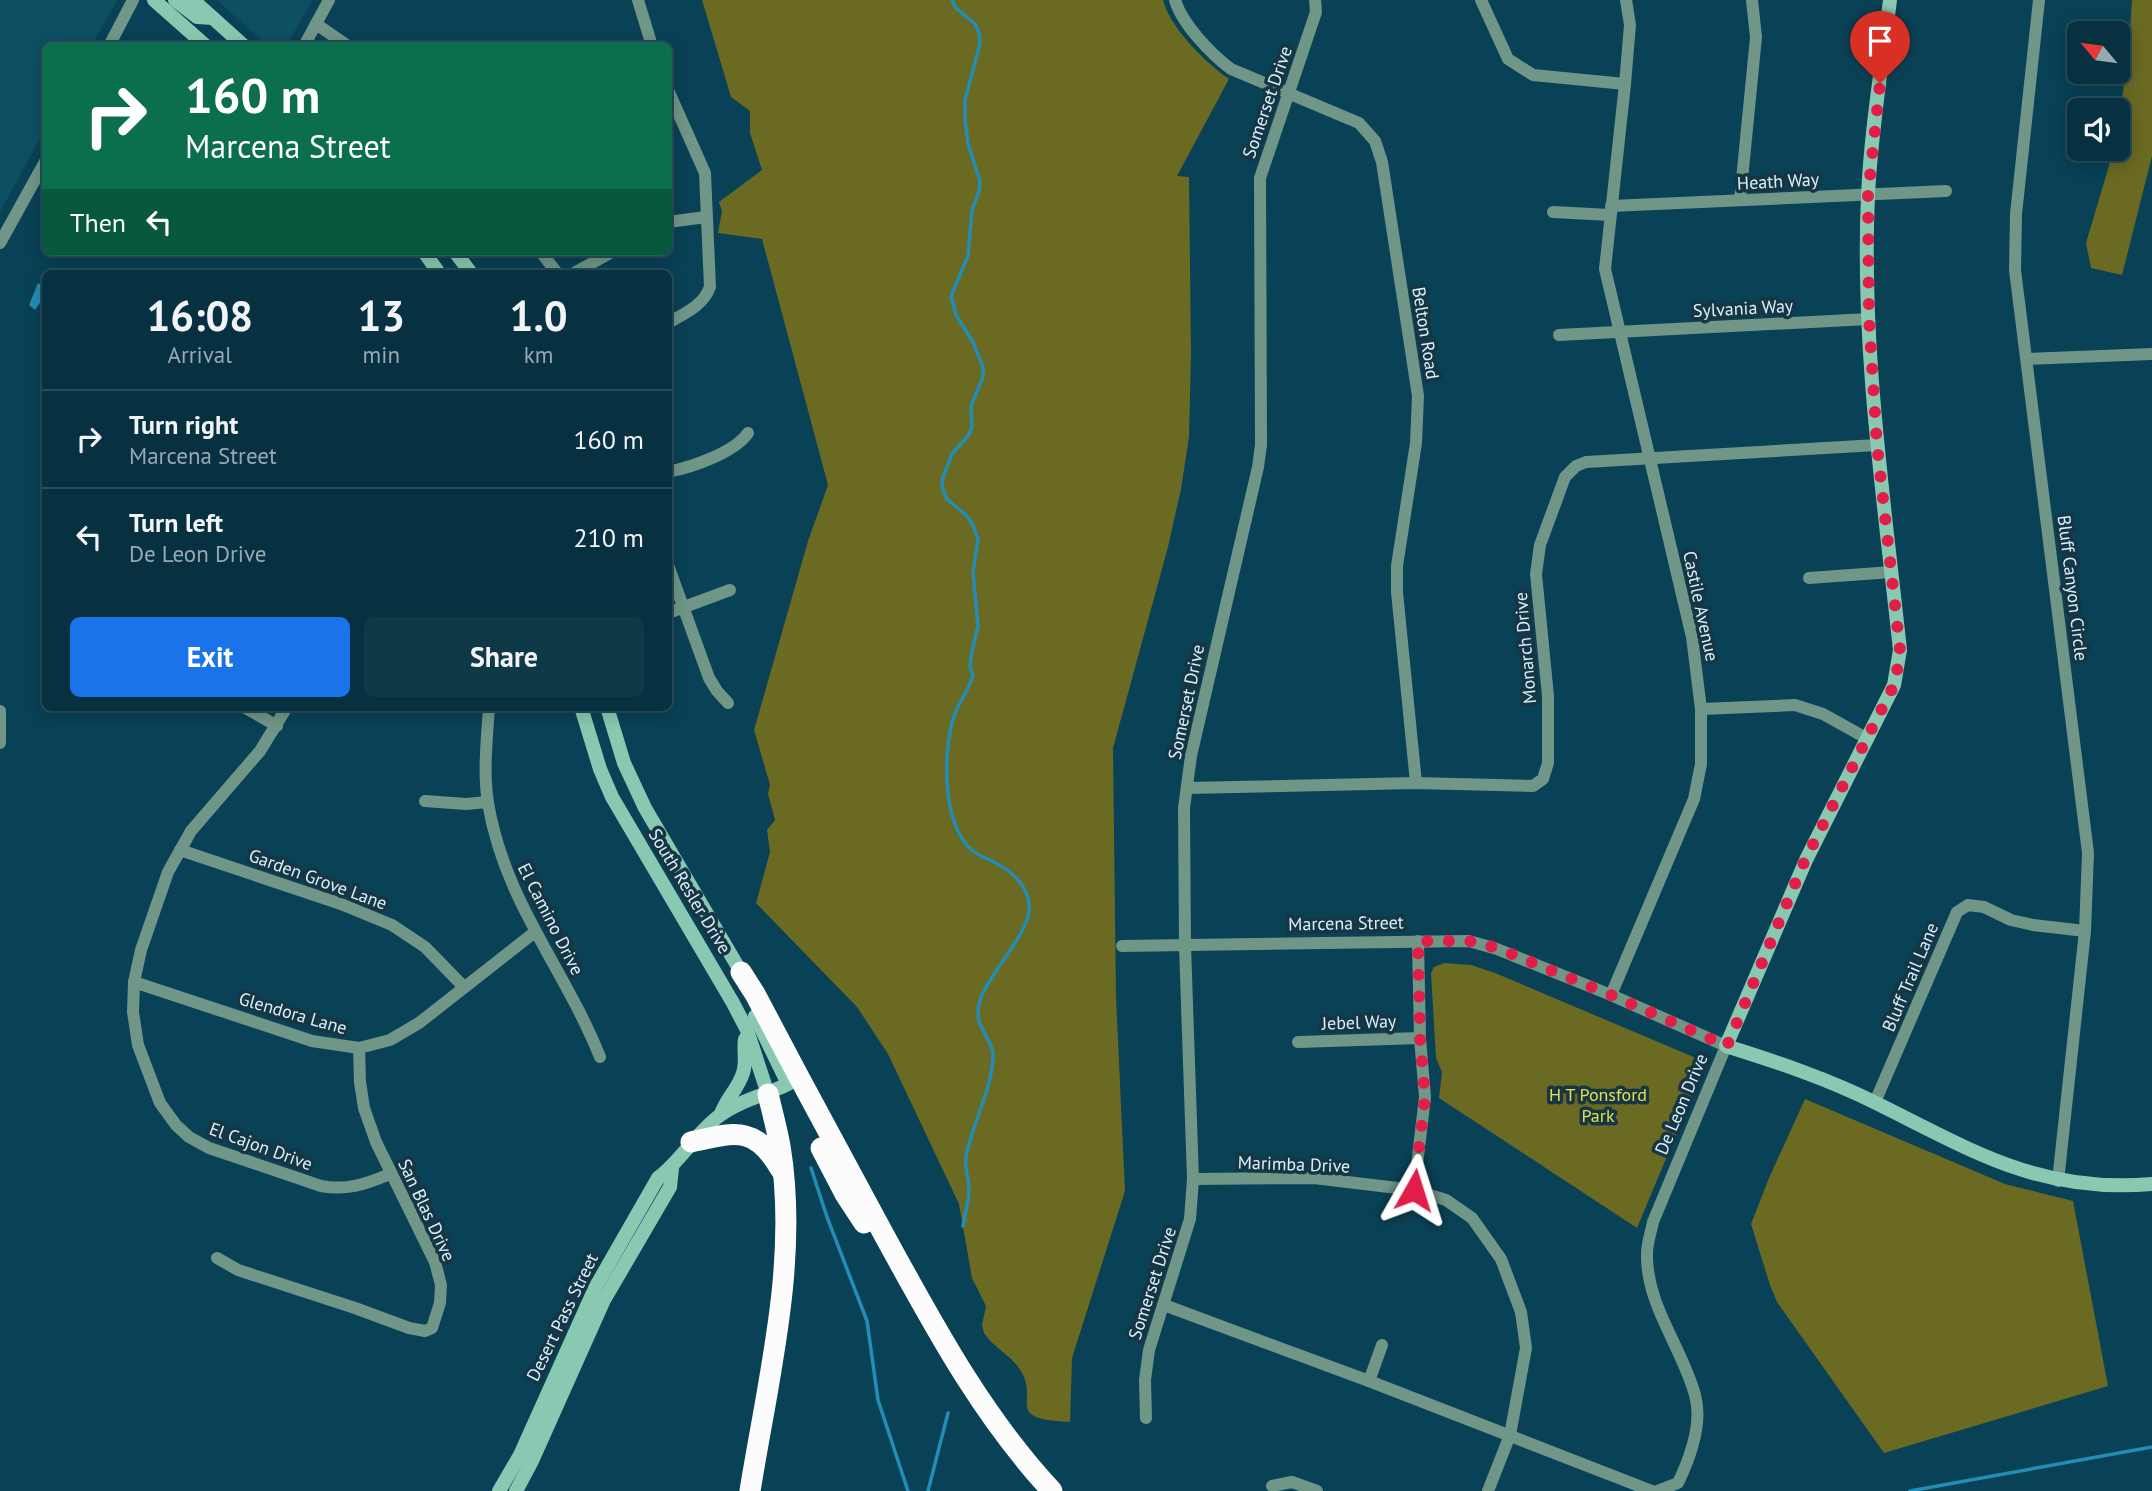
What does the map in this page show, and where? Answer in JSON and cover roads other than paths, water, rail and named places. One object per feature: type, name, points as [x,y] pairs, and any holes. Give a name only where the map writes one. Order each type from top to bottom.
[{"type":"highway","points":[[741,972],[931,1323],[970,1388],[1052,1491]]},
{"type":"highway","points":[[789,1084],[845,1194],[866,1227],[895,1254]]},
{"type":"highway","points":[[750,1491],[780,1305],[785,1231],[780,1146],[768,1094]]},
{"type":"highway","points":[[691,1142],[726,1134],[745,1135],[757,1140],[770,1152],[783,1174]]},
{"type":"street","points":[[110,42],[134,0]]},
{"type":"street","points":[[154,0],[201,42]]},
{"type":"street","points":[[174,0],[197,17],[213,18]]},
{"type":"street","points":[[193,0],[240,42]]},
{"type":"street","points":[[306,42],[329,0]]},
{"type":"street","points":[[638,0],[651,42]]},
{"type":"street","name":"Belton Road","points":[[1175,0],[1178,9],[1220,61],[1231,69],[1359,123],[1375,141],[1382,162],[1418,396],[1416,443],[1397,566],[1397,592],[1416,783]]},
{"type":"street","name":"Somerset Drive","points":[[1146,1418],[1145,1370],[1188,1229],[1192,1179],[1184,808],[1191,756],[1260,456],[1260,178],[1316,12],[1315,0]]},
{"type":"street","points":[[1481,0],[1508,59],[1533,75],[1625,84]]},
{"type":"street","name":"Castile Avenue","points":[[1611,995],[1694,799],[1701,764],[1701,709],[1692,637],[1605,269],[1630,25],[1626,0]]},
{"type":"street","points":[[1740,200],[1756,37],[1752,0]]},
{"type":"street","name":"De Leon Drive","points":[[1657,1491],[1678,1483],[1686,1467],[1696,1432],[1696,1397],[1652,1291],[1647,1252],[1653,1222],[1805,860],[1894,685],[1898,666],[1900,650],[1877,445],[1869,319],[1868,195],[1889,0]]},
{"type":"street","name":"Bluff Canyon Circle","points":[[2039,0],[2015,226],[2015,270],[2088,853],[2085,931],[2059,1181]]},
{"type":"street","points":[[316,24],[342,42]]},
{"type":"street","points":[[672,99],[705,173],[710,287],[706,297],[698,305],[672,321]]},
{"type":"street","points":[[0,243],[42,167]]},
{"type":"street","name":"Heath Way","points":[[1611,210],[1740,200],[1946,191]]},
{"type":"street","points":[[1553,212],[1611,210]]},
{"type":"street","points":[[672,221],[706,217]]},
{"type":"street","points":[[458,256],[469,270]]},
{"type":"street","points":[[544,256],[555,270]]},
{"type":"street","points":[[579,270],[603,256]]},
{"type":"street","name":"Sylvania Way","points":[[1559,335],[1869,319]]},
{"type":"street","points":[[2027,359],[2152,354]]},
{"type":"street","points":[[672,471],[694,465],[733,447],[748,433]]},
{"type":"street","name":"Monarch Drive","points":[[1187,788],[1416,783],[1524,788],[1534,786],[1543,779],[1548,763],[1548,709],[1536,574],[1540,545],[1565,477],[1576,466],[1586,462],[1877,445]]},
{"type":"street","points":[[1809,578],[1892,572]]},
{"type":"street","points":[[672,577],[709,678],[728,703]]},
{"type":"street","points":[[672,611],[730,590]]},
{"type":"street","points":[[1701,709],[1795,705],[1823,714],[1867,738]]},
{"type":"street","points":[[0,711],[0,743]]},
{"type":"street","points":[[251,711],[277,726]]},
{"type":"street","name":"El Cajon Drive","points":[[285,711],[244,771],[212,805],[180,850],[159,893],[134,982],[134,1026],[138,1045],[160,1103],[176,1125],[189,1137],[209,1148],[334,1188],[355,1187],[390,1174]]},
{"type":"street","name":"El Camino Drive","points":[[489,711],[486,755],[488,802],[497,843],[508,877],[590,1031],[600,1057]]},
{"type":"street","name":"South Resler Drive","points":[[582,711],[600,769],[612,797],[638,845],[706,954],[747,1030],[768,1094]]},
{"type":"street","name":"South Resler Drive","points":[[608,711],[624,762],[645,808],[741,972],[748,999],[789,1084]]},
{"type":"street","points":[[425,801],[466,804],[488,802]]},
{"type":"street","name":"Garden Grove Lane","points":[[180,850],[341,904],[392,925],[425,947],[464,987]]},
{"type":"street","name":"Bluff Trail Lane","points":[[1875,1102],[1957,912],[1968,905],[1984,907],[2022,922],[2085,931]]},
{"type":"street","name":"Glendora Lane","points":[[134,982],[312,1041],[359,1048],[400,1035],[419,1023],[535,932]]},
{"type":"street","points":[[1414,1190],[1425,1097],[1420,1038],[1418,941]]},
{"type":"street","name":"Marcena Street","points":[[1122,946],[1469,941],[1497,948],[1727,1046],[1787,1065],[1875,1102],[1968,1150],[2015,1169],[2059,1181],[2099,1186],[2152,1184]]},
{"type":"street","points":[[721,1114],[725,1102],[739,1085],[744,1070],[747,1030]]},
{"type":"street","name":"Jebel Way","points":[[1298,1042],[1420,1038]]},
{"type":"street","name":"San Blas Drive","points":[[217,1258],[238,1270],[409,1328],[421,1331],[429,1330],[434,1325],[440,1303],[441,1284],[435,1262],[390,1174],[364,1108],[359,1048]]},
{"type":"street","name":"Desert Pass Street","points":[[516,1491],[532,1461],[595,1287],[658,1178],[672,1168],[691,1142],[721,1114],[789,1084]]},
{"type":"street","name":"Marimba Drive","points":[[1192,1179],[1314,1178],[1414,1190],[1446,1200],[1472,1218],[1502,1259],[1521,1312],[1526,1348],[1510,1435],[1489,1491]]},
{"type":"street","points":[[1164,1305],[1652,1491]]},
{"type":"street","points":[[1369,1381],[1382,1345]]},
{"type":"street","name":"Desert Pass Street","points":[[499,1491],[572,1351]]},
{"type":"street","points":[[1272,1486],[1292,1482],[1317,1491]]},
{"type":"waterway","points":[[952,0],[955,7],[975,24],[979,33],[980,44],[965,100],[965,119],[968,144],[980,181],[972,210],[968,256],[951,296],[956,315],[973,342],[983,367],[983,377],[971,406],[972,427],[968,436],[952,454],[942,480],[947,499],[967,516],[978,539],[973,573],[978,626],[971,656],[970,667],[973,675],[955,713],[951,729],[948,791],[951,812],[958,831],[968,846],[1011,873],[1022,886],[1029,902],[1025,925],[980,1000],[979,1018],[991,1045],[993,1060],[966,1157],[969,1194],[963,1226]]},
{"type":"waterway","points":[[811,1168],[867,1321],[878,1400],[908,1491]]},
{"type":"waterway","points":[[928,1491],[948,1413]]},
{"type":"waterway","points":[[1910,1491],[2152,1447]]},
{"type":"park label","name":"H T Ponsford Park","points":[[1598,1104]]}]
